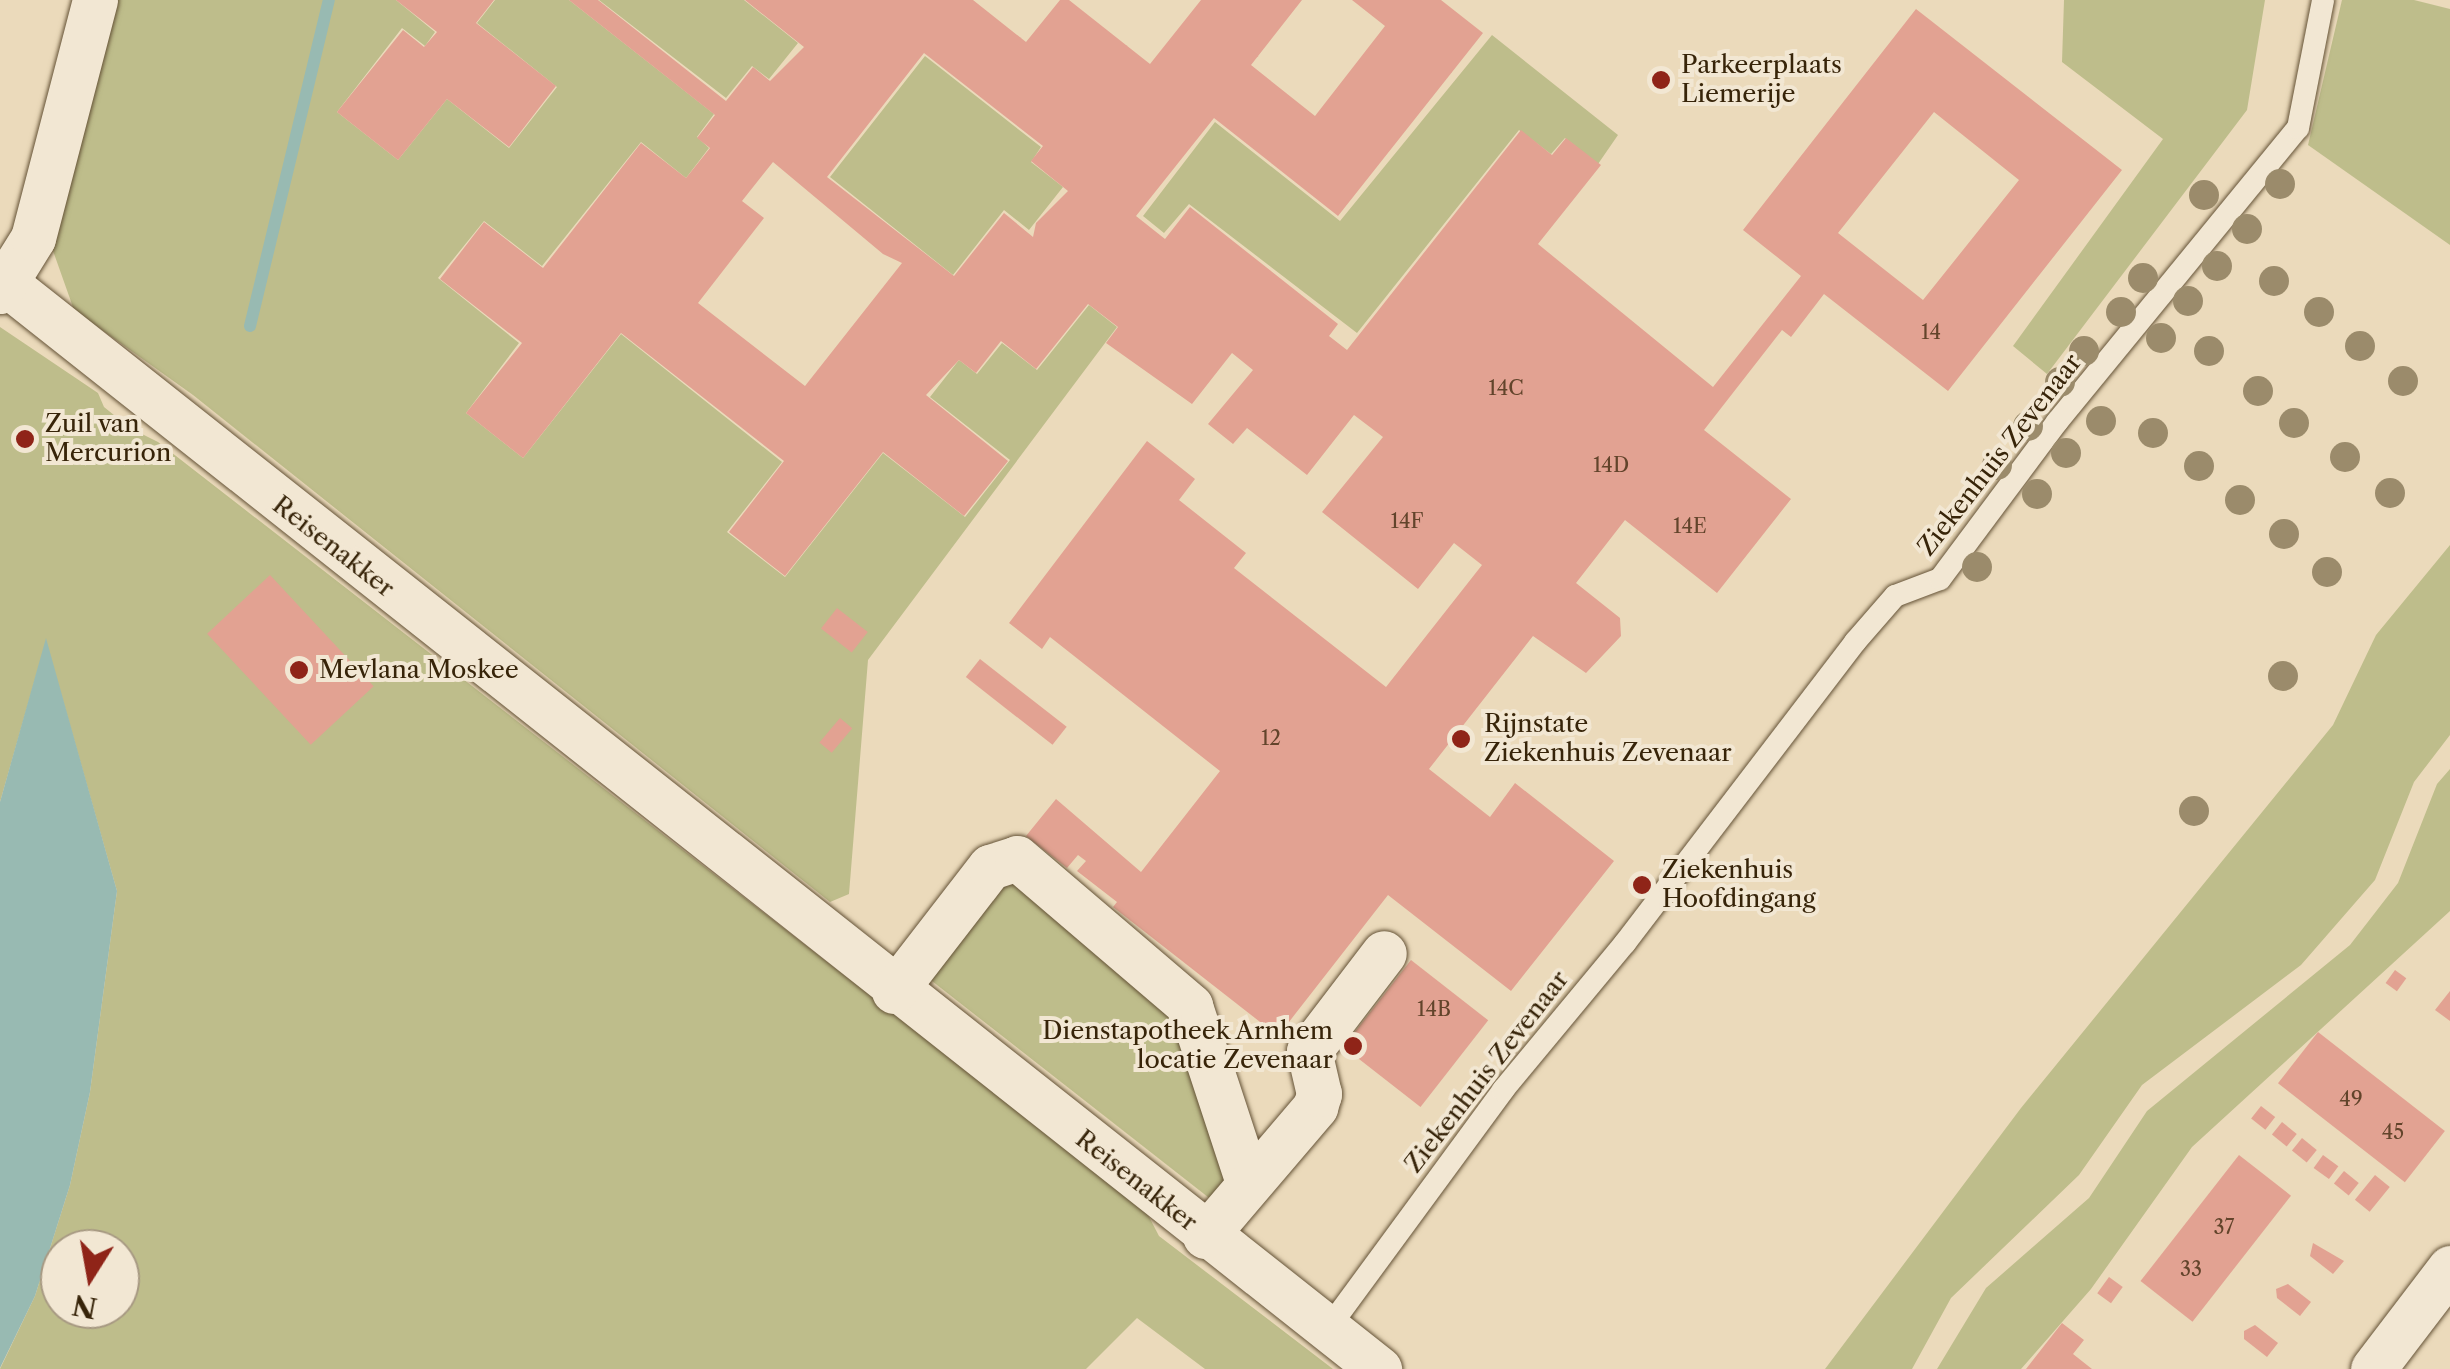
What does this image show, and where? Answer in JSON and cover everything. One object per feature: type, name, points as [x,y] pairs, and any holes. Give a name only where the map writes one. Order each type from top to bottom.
[{"type":"street","name":"Reisenakker","points":[[95,0],[33,238],[4,288],[1378,1369]]},
{"type":"street","points":[[894,991],[990,867],[1017,858],[1190,1006],[1248,1182]]},
{"type":"street","points":[[1205,1236],[1315,1107],[1318,1094],[1309,1052],[1384,953]]},
{"type":"street","points":[[2373,1369],[2450,1268]]},
{"type":"lane","name":"Ziekenhuis Zevenaar","points":[[1327,1330],[1502,1090],[1624,943],[1855,642],[1895,596],[1940,579],[2058,422],[2298,128],[2322,0]]},
{"type":"shaded area","points":[[118,0],[396,0],[435,32],[425,46],[402,28],[337,112],[398,160],[447,99],[509,148],[557,87],[477,23],[495,0],[569,0],[714,114],[697,137],[709,148],[686,178],[641,142],[542,266],[484,221],[438,278],[519,343],[466,413],[523,458],[621,334],[782,462],[727,532],[785,577],[883,453],[965,517],[1010,460],[930,397],[959,360],[977,374],[1002,343],[1037,370],[1089,305],[1117,327],[868,660],[849,894],[830,902],[193,395],[74,310],[52,248]]},
{"type":"shaded area","points":[[599,0],[744,0],[798,43],[769,79],[752,66],[726,98]]},
{"type":"shaded area","points":[[2064,0],[2265,0],[2247,110],[2047,374],[2013,346],[2163,139],[2062,62]]},
{"type":"shaded area","points":[[2342,0],[2414,0],[2450,9],[2450,245],[2308,145]]},
{"type":"shaded area","points":[[1492,35],[1618,135],[1598,164],[1565,138],[1551,154],[1519,130],[1357,333],[1189,204],[1164,233],[1143,216],[1215,122],[1340,221]]},
{"type":"shaded area","points":[[925,56],[1041,147],[1031,162],[1063,187],[1029,230],[1004,210],[953,275],[830,177]]},
{"type":"shaded area","points":[[0,327],[98,393],[104,407],[130,428],[158,442],[1145,1209],[1159,1236],[1333,1369],[1205,1369],[1137,1318],[1086,1369],[0,1369],[40,1280],[40,1329],[140,1329],[140,1229],[56,1229],[90,1092],[117,891],[46,641],[0,802]]},
{"type":"shaded area","points":[[2450,545],[2450,735],[2414,782],[2375,880],[2301,965],[2142,1085],[2079,1175],[1951,1298],[1912,1369],[1825,1369],[2021,1108],[2333,725],[2376,635]]},
{"type":"shaded area","points":[[2450,769],[2450,911],[2192,1147],[2091,1289],[2021,1369],[1937,1369],[1986,1288],[2089,1198],[2147,1111],[2350,945],[2398,883],[2437,784]]},
{"type":"shaded area","points":[[1008,880],[1176,1002],[1234,1175],[1213,1201],[923,974]]},
{"type":"water","points":[[46,638],[117,891],[90,1092],[70,1185],[56,1229],[40,1229],[40,1280],[0,1368],[0,802]]},
{"type":"building","points":[[396,0],[494,0],[476,23],[556,86],[509,147],[447,99],[398,160],[337,112],[403,30],[424,47],[437,32]]},
{"type":"building","points":[[569,0],[598,0],[726,101],[753,67],[770,81],[804,47],[745,0],[973,0],[1026,42],[1060,0],[1069,0],[1150,64],[1201,0],[1302,0],[1251,65],[1315,116],[1385,26],[1352,0],[1441,0],[1483,33],[1338,216],[1214,118],[1136,216],[1165,239],[1190,207],[1338,324],[1329,336],[1347,350],[1521,130],[1552,155],[1566,138],[1601,165],[1538,244],[1713,387],[1801,276],[1743,230],[1916,9],[2122,170],[1948,391],[1824,294],[1791,337],[1782,330],[1704,430],[1791,499],[1717,593],[1625,520],[1576,583],[1620,618],[1621,636],[1586,673],[1533,636],[1429,769],[1490,817],[1515,783],[1614,861],[1511,991],[1388,895],[1278,1036],[1113,907],[1117,902],[1077,871],[1086,861],[1078,855],[1067,868],[1026,836],[1056,799],[1141,872],[1220,771],[1050,637],[1042,649],[1009,623],[1147,441],[1195,479],[1179,500],[1246,553],[1234,568],[1386,687],[1482,565],[1454,543],[1418,589],[1322,512],[1383,437],[1354,415],[1307,475],[1247,428],[1233,444],[1208,424],[1253,370],[1232,353],[1192,404],[1106,343],[1118,327],[1088,304],[1036,369],[1001,341],[976,373],[959,360],[926,395],[1008,461],[964,516],[883,452],[785,576],[729,532],[784,461],[621,333],[523,458],[466,413],[522,343],[440,279],[484,222],[543,268],[641,143],[686,178],[710,148],[697,138],[715,115]],"holes":[[[924,53],[1043,146],[1031,161],[1068,191],[1036,223],[1033,237],[1004,213],[954,276],[827,177]],[[1934,112],[2019,180],[1923,300],[1838,233]],[[773,162],[883,254],[902,263],[805,386],[698,303],[764,218],[742,201]]]},
{"type":"building","name":"Mevlana Moskee","points":[[270,575],[374,686],[311,745],[207,634]]},
{"type":"building","points":[[837,608],[868,632],[852,652],[821,628]]},
{"type":"building","points":[[980,659],[1067,727],[1053,745],[966,677]]},
{"type":"building","points":[[840,718],[852,728],[832,753],[819,743]]},
{"type":"building","points":[[1411,960],[1488,1020],[1421,1107],[1343,1047]]},
{"type":"building","points":[[2395,970],[2406,978],[2397,991],[2386,983]]},
{"type":"building","points":[[2450,991],[2450,1021],[2435,1010]]},
{"type":"building","points":[[2318,1032],[2445,1131],[2405,1182],[2278,1083]]},
{"type":"building","points":[[2261,1106],[2275,1117],[2265,1130],[2251,1119]]},
{"type":"building","points":[[2282,1122],[2297,1134],[2287,1146],[2272,1134]]},
{"type":"building","points":[[2302,1138],[2317,1150],[2307,1162],[2292,1150]]},
{"type":"building","points":[[2239,1155],[2291,1196],[2193,1322],[2140,1281]]},
{"type":"building","points":[[2323,1155],[2338,1166],[2329,1179],[2314,1168]]},
{"type":"building","points":[[2344,1171],[2359,1183],[2349,1195],[2334,1183]]},
{"type":"building","points":[[2375,1175],[2390,1187],[2370,1212],[2355,1200]]},
{"type":"building","points":[[2313,1243],[2344,1261],[2333,1274],[2310,1256]]},
{"type":"building","points":[[2109,1277],[2123,1287],[2111,1303],[2097,1293]]},
{"type":"building","points":[[2288,1284],[2311,1302],[2300,1316],[2277,1298],[2276,1289]]},
{"type":"building","points":[[2062,1323],[2084,1340],[2073,1354],[2092,1369],[2026,1369]]},
{"type":"building","points":[[2255,1325],[2278,1343],[2267,1357],[2244,1339],[2244,1331]]},
{"type":"waterway","points":[[250,326],[329,0]]},
{"type":"place","name":"Parkeerplaats Liemerije","points":[[1661,80]]},
{"type":"place","name":"Zuil van Mercurion","points":[[25,439]]},
{"type":"place","name":"Mevlana Moskee","points":[[299,670]]},
{"type":"place","name":"Rijnstate Ziekenhuis Zevenaar","points":[[1461,739]]},
{"type":"place","name":"Ziekenhuis Hoofdingang","points":[[1642,885]]},
{"type":"place","name":"Dienstapotheek Arnhem locatie Zevenaar","points":[[1353,1046]]}]
